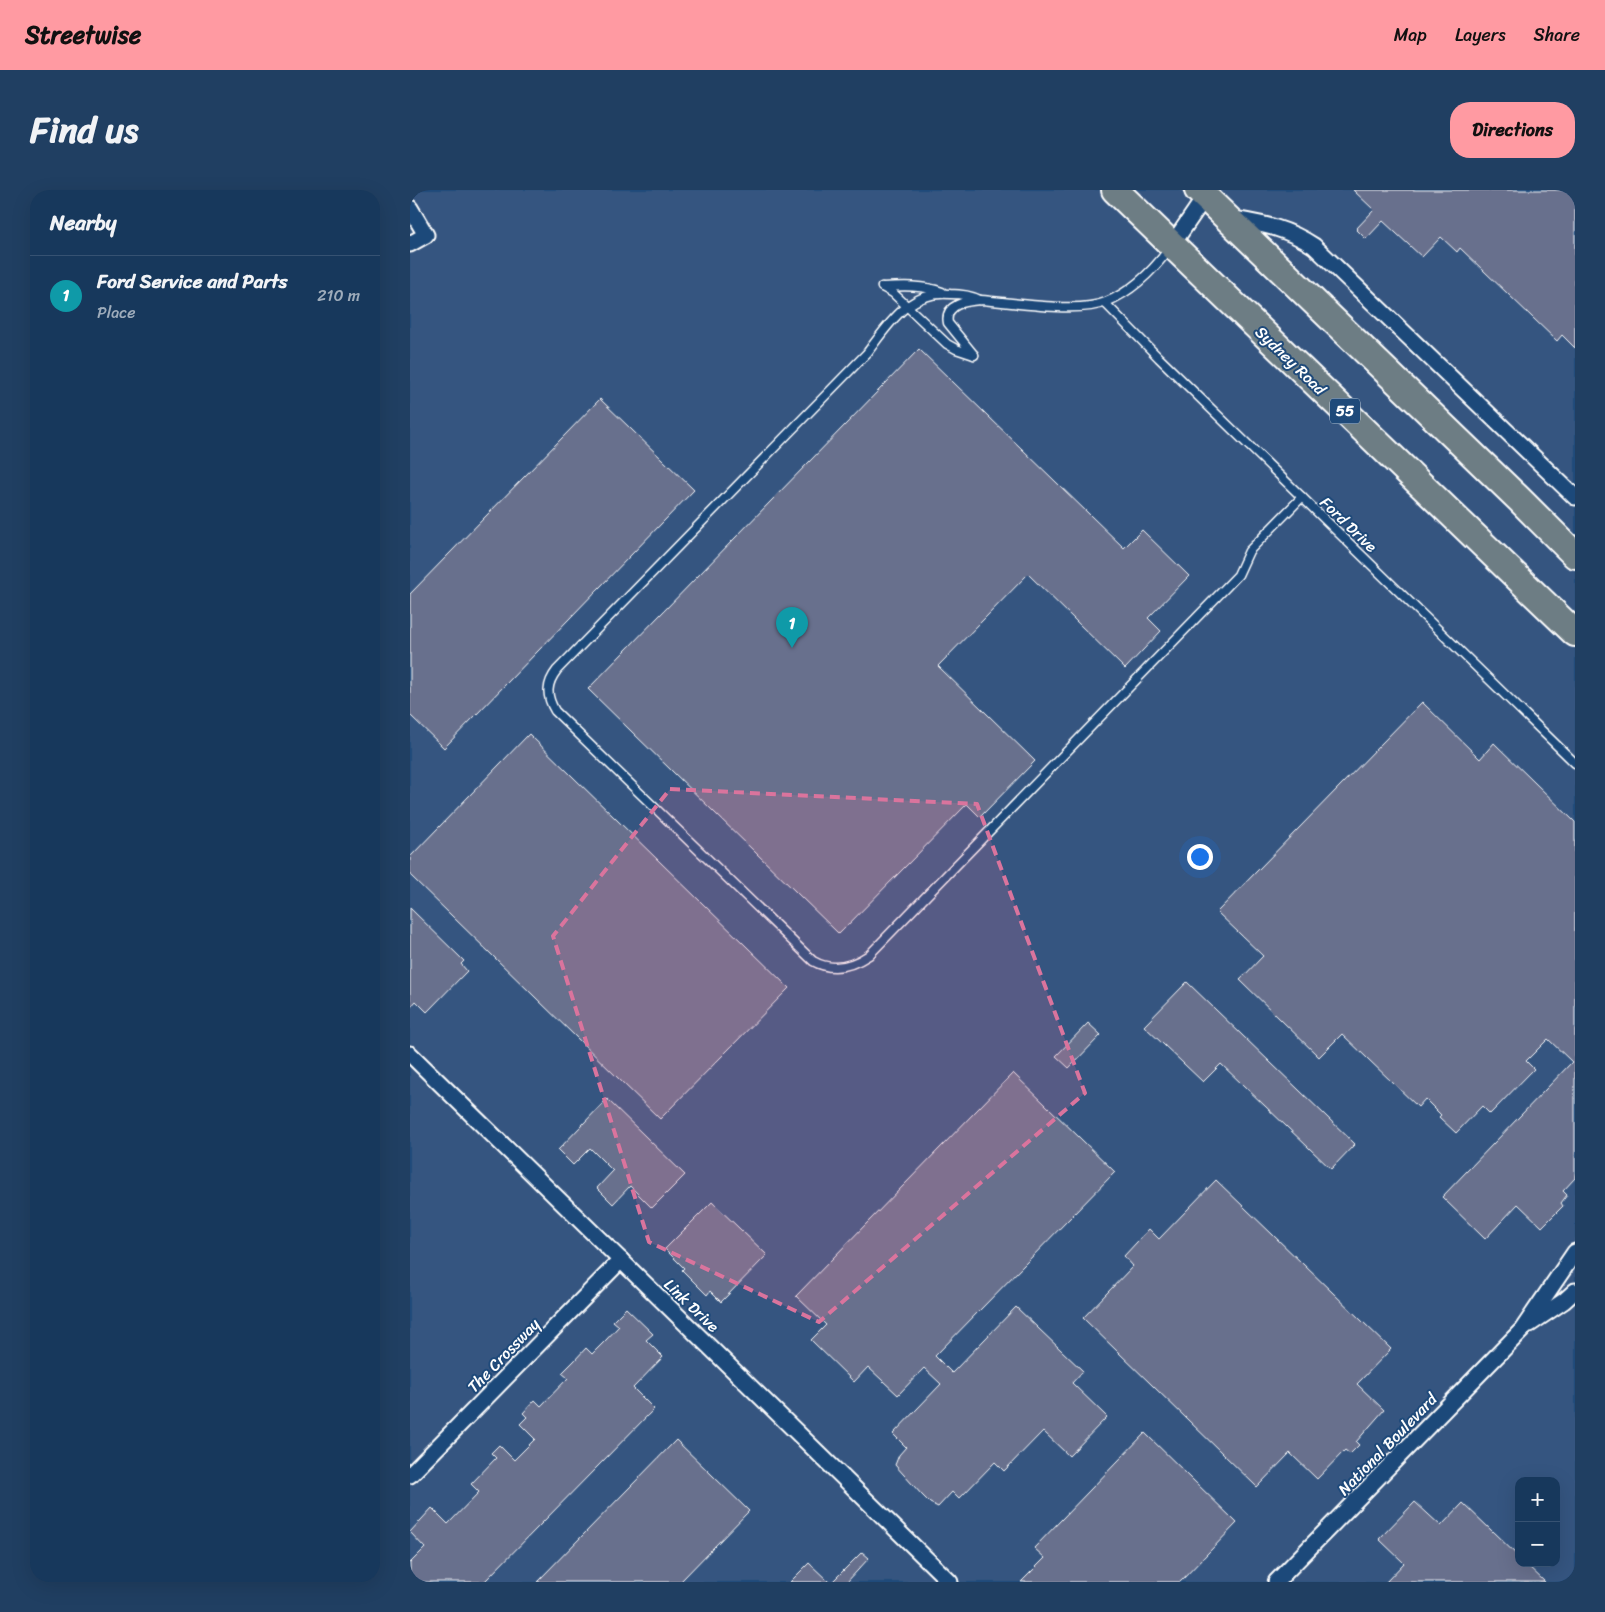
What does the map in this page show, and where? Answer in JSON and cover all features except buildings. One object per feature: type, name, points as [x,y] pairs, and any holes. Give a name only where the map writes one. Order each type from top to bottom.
[{"type":"highway","name":"Sydney Road","points":[[1115,190],[1575,633]]},
{"type":"highway","points":[[1204,192],[1228,218],[1575,555]]},
{"type":"street","points":[[1172,245],[1204,192]]},
{"type":"street","points":[[410,208],[426,235],[410,244]]},
{"type":"street","points":[[1228,218],[1284,229],[1314,246],[1575,497]]},
{"type":"street","name":"Link Drive","points":[[410,1054],[950,1582]]},
{"type":"street","name":"National Boulevard","points":[[1276,1582],[1522,1330],[1575,1252]]},
{"type":"street","name":"The Crossway","points":[[410,1475],[621,1260]]},
{"type":"street","name":"National Boulevard","points":[[1522,1330],[1564,1301],[1575,1291]]},
{"type":"lane","points":[[946,293],[930,288],[882,287],[893,293],[947,344],[956,349],[974,354],[948,323],[947,317],[955,306],[980,300],[1066,307],[1084,307],[1105,303],[1128,291],[1142,280],[1172,245]]},
{"type":"lane","points":[[980,300],[970,295],[932,294],[906,306],[892,320],[866,353],[558,670],[552,677],[547,692],[555,711],[800,950],[820,966],[844,967],[857,963],[869,955],[1238,575],[1249,551],[1302,497]]},
{"type":"lane","name":"Ford Drive","points":[[1105,303],[1159,358],[1575,763]]},
{"type":"lane","points":[[934,333],[948,323]]},
{"type":"highlighted area","points":[[670,789],[977,804],[1085,1093],[819,1322],[649,1242],[553,936]]},
{"type":"shaded area","points":[[410,190],[1575,190],[1575,1582],[410,1582]]},
{"type":"place","name":"Ford Service and Parts","points":[[792,648]]}]
